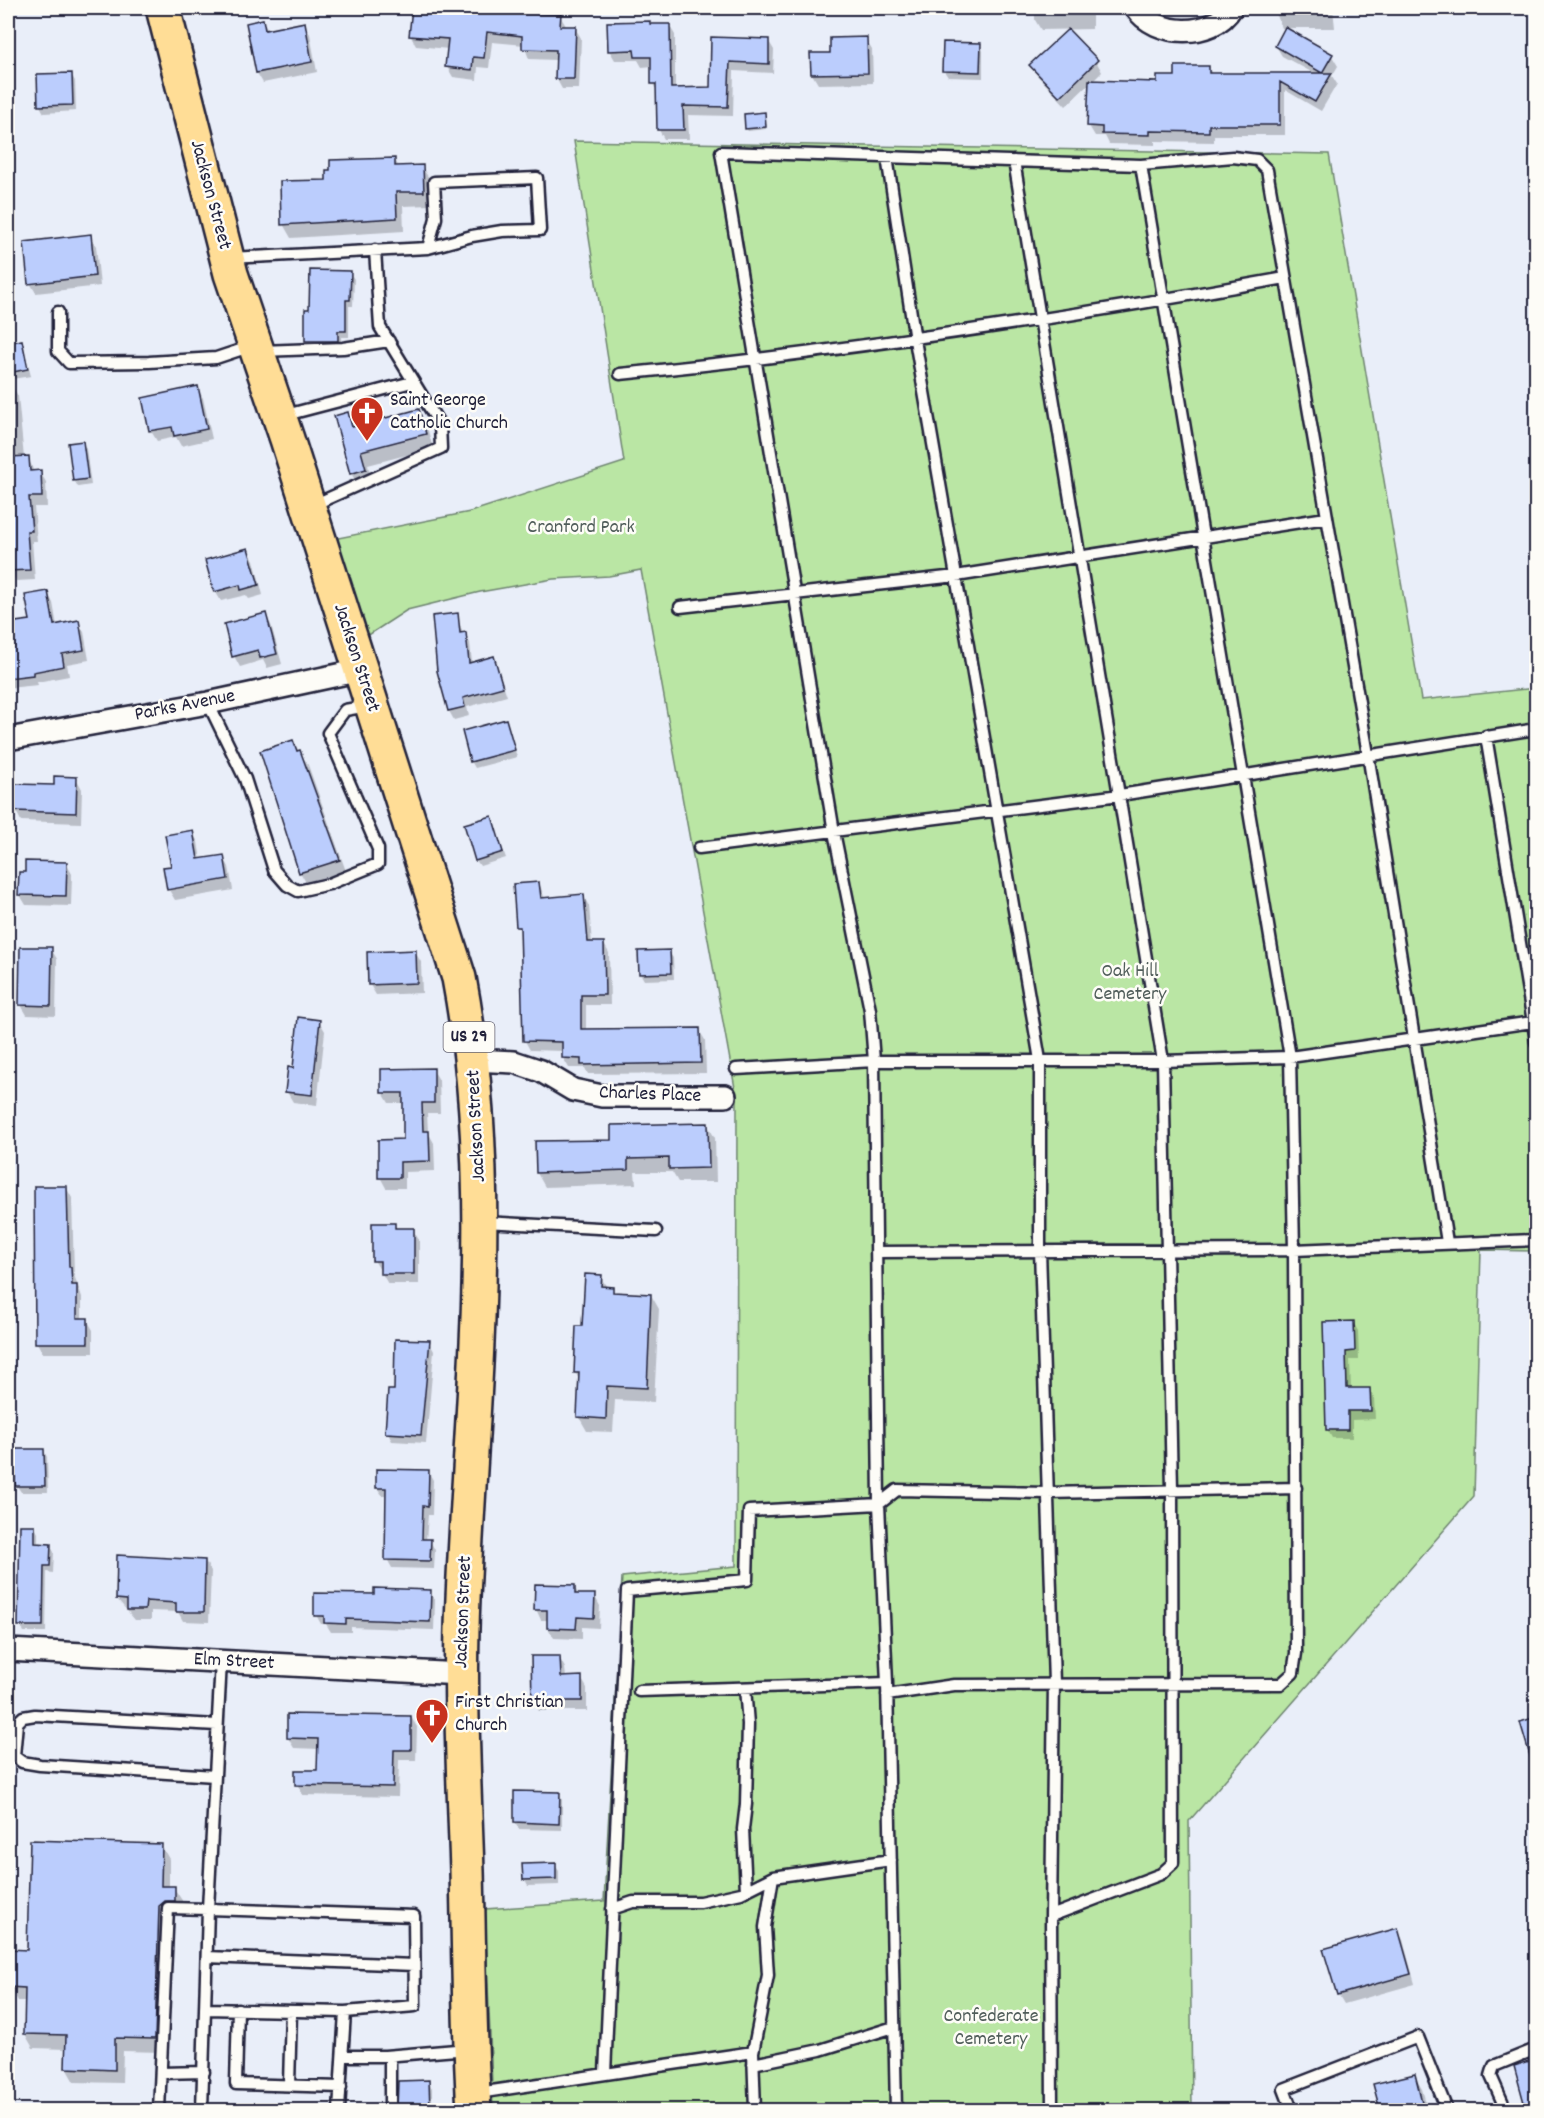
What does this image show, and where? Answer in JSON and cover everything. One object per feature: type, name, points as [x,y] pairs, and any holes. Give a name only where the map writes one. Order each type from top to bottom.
[{"type":"main road","name":"Jackson Street","points":[[163,8],[227,258],[459,978],[473,1060],[480,1141],[480,1222],[461,1674],[474,2102]]},
{"type":"street","points":[[1136,8],[1143,17],[1161,27],[1198,29],[1221,21],[1231,8]]},
{"type":"street","name":"Parks Avenue","points":[[8,739],[208,703],[361,670]]},
{"type":"street","name":"Charles Place","points":[[473,1060],[514,1062],[541,1071],[573,1090],[602,1096],[725,1096]]},
{"type":"street","name":"Elm Street","points":[[8,1650],[461,1674]]},
{"type":"lane","points":[[896,2110],[887,1683],[879,1503],[874,1061],[870,1010],[834,832],[721,152],[1141,165],[1233,157],[1257,160],[1267,170],[1368,754],[1448,1242]]},
{"type":"lane","points":[[887,157],[915,340],[1040,1060],[1040,1250],[1054,1683],[1051,1916],[1052,2110]]},
{"type":"lane","points":[[1014,161],[1163,1061],[1167,1249],[1172,1489],[1173,1863],[1161,1874],[1051,1916]]},
{"type":"lane","points":[[887,1695],[954,1685],[1281,1684],[1293,1673],[1296,1653],[1296,1488],[1290,1057],[1141,165]]},
{"type":"lane","points":[[227,258],[428,248],[502,231],[540,230],[537,178],[434,182],[436,218],[428,248]]},
{"type":"lane","points":[[307,507],[441,448],[440,425],[380,327],[375,250]]},
{"type":"lane","points":[[620,374],[756,361],[915,340],[1285,278]]},
{"type":"lane","points":[[58,312],[58,351],[69,363],[216,358],[256,348],[343,348],[389,341]]},
{"type":"lane","points":[[280,417],[412,382]]},
{"type":"lane","points":[[680,607],[956,576],[1326,518]]},
{"type":"lane","points":[[208,703],[245,779],[274,870],[287,885],[298,891],[329,884],[378,864],[378,849],[328,733],[345,710],[371,705]]},
{"type":"lane","points":[[699,848],[1120,795],[1536,729]]},
{"type":"lane","points":[[1486,736],[1535,1022],[1536,1042]]},
{"type":"lane","points":[[736,1069],[874,1061],[1163,1061],[1290,1057],[1535,1022]]},
{"type":"lane","points":[[480,1222],[656,1231]]},
{"type":"lane","points":[[876,1252],[1294,1250],[1536,1240]]},
{"type":"lane","points":[[605,2073],[627,1591],[747,1580],[749,1510],[879,1503],[897,1490],[1047,1492],[1296,1488]]},
{"type":"lane","points":[[202,2110],[208,1909],[221,1661]]},
{"type":"lane","points":[[639,1691],[887,1683]]},
{"type":"lane","points":[[745,1688],[748,1724],[746,1804],[743,1829],[746,1891]]},
{"type":"lane","points":[[215,1776],[40,1765],[22,1762],[14,1756],[17,1723],[23,1718],[35,1715],[218,1725]]},
{"type":"lane","points":[[612,1909],[633,1902],[700,1902],[746,1891],[773,1877],[891,1860]]},
{"type":"lane","points":[[755,2110],[753,2052],[768,1975],[765,1927],[773,1877]]},
{"type":"lane","points":[[159,2110],[168,1908],[414,1916],[415,2006],[345,2012],[206,2009]]},
{"type":"lane","points":[[207,1957],[414,1965]]},
{"type":"lane","points":[[238,2009],[236,2084],[341,2086]]},
{"type":"lane","points":[[290,2085],[291,2011]]},
{"type":"lane","points":[[339,2110],[345,2012]]},
{"type":"lane","points":[[753,2064],[820,2050],[894,2027]]},
{"type":"lane","points":[[1292,2110],[1284,2089],[1418,2037],[1447,2110]]},
{"type":"lane","points":[[343,2056],[390,2056],[472,2049]]},
{"type":"lane","points":[[1506,2110],[1491,2076],[1494,2067],[1536,2049]]},
{"type":"lane","points":[[474,2102],[605,2073],[753,2052]]},
{"type":"lane","points":[[390,2056],[390,2110]]},
{"type":"lane","points":[[160,2073],[204,2072]]},
{"type":"green space","name":"Oak Hill Cemetery","points":[[574,141],[1329,154],[1421,700],[1536,688],[1536,1251],[1481,1250],[1474,1496],[1189,1821],[1192,2110],[493,2110],[485,1909],[604,1901],[622,1577],[736,1566],[737,1099],[641,570],[609,576],[553,579],[480,592],[407,610],[367,636],[333,539],[470,512],[624,462]]},
{"type":"building","points":[[412,8],[504,8],[504,13],[561,14],[560,26],[576,26],[574,79],[555,79],[556,50],[522,49],[522,36],[487,32],[484,58],[473,57],[472,70],[445,67],[448,39],[409,36]]},
{"type":"building","points":[[263,19],[265,30],[305,22],[312,62],[256,73],[246,23]]},
{"type":"building","points":[[650,21],[650,24],[670,24],[671,88],[710,87],[711,37],[769,39],[769,64],[730,62],[728,107],[683,106],[684,130],[657,130],[656,84],[651,84],[651,57],[635,57],[634,50],[608,51],[607,22]]},
{"type":"building","points":[[1285,27],[1333,54],[1322,73],[1275,46]]},
{"type":"building","points":[[1068,29],[1098,60],[1060,97],[1029,65]]},
{"type":"building","points":[[867,37],[868,73],[811,74],[810,53],[830,53],[830,38]]},
{"type":"building","points":[[943,42],[981,43],[980,72],[942,71]]},
{"type":"building","points":[[1175,66],[1209,66],[1209,73],[1332,73],[1315,102],[1280,82],[1280,125],[1209,125],[1209,132],[1150,131],[1150,135],[1102,134],[1102,127],[1087,126],[1089,80],[1157,82],[1157,76],[1175,76]]},
{"type":"building","points":[[72,73],[73,105],[38,106],[37,74]]},
{"type":"building","points":[[765,112],[766,127],[745,129],[744,114]]},
{"type":"building","points":[[395,158],[395,166],[423,165],[424,192],[396,192],[397,218],[281,225],[280,181],[326,180],[326,170],[330,170],[330,160]]},
{"type":"building","points":[[91,234],[95,276],[28,284],[24,242]]},
{"type":"building","points":[[310,270],[351,271],[350,300],[346,300],[346,331],[338,331],[338,341],[305,341],[305,309],[309,309]]},
{"type":"building","points":[[22,340],[28,369],[8,373],[8,343]]},
{"type":"building","points":[[198,386],[207,429],[174,436],[172,427],[149,431],[142,398]]},
{"type":"building","name":"Saint George Catholic Church","points":[[419,409],[426,434],[361,451],[366,469],[350,474],[334,416],[348,412],[352,427]]},
{"type":"building","points":[[83,441],[88,479],[73,481],[68,443]]},
{"type":"building","points":[[29,456],[30,471],[41,470],[42,497],[29,497],[32,531],[27,531],[30,570],[8,571],[8,457]]},
{"type":"building","points":[[248,548],[259,585],[241,590],[240,585],[214,592],[205,560]]},
{"type":"building","points":[[48,591],[54,625],[79,620],[84,650],[62,654],[64,666],[33,672],[33,675],[8,678],[8,623],[30,620],[25,595]]},
{"type":"building","points":[[266,613],[277,654],[260,658],[258,650],[232,657],[224,624]]},
{"type":"building","points":[[458,613],[460,633],[466,632],[469,663],[494,656],[503,687],[463,698],[465,707],[448,711],[437,671],[432,616]]},
{"type":"building","points":[[506,719],[515,750],[470,762],[462,731]]},
{"type":"building","points":[[293,740],[297,751],[300,750],[340,860],[299,873],[260,751]]},
{"type":"building","points":[[54,776],[77,777],[76,813],[14,811],[15,784],[54,785]]},
{"type":"building","points":[[492,816],[503,852],[475,861],[464,824]]},
{"type":"building","points":[[193,830],[198,859],[224,855],[228,879],[167,890],[163,867],[171,866],[165,835]]},
{"type":"building","points":[[25,861],[67,862],[66,896],[18,895],[19,872],[25,872]]},
{"type":"building","points":[[539,882],[541,898],[584,894],[588,942],[604,942],[605,995],[581,995],[581,1029],[700,1028],[701,1063],[581,1065],[581,1059],[562,1058],[562,1042],[523,1041],[520,927],[516,927],[513,884]]},
{"type":"building","points":[[20,947],[52,947],[51,1006],[19,1005]]},
{"type":"building","points":[[416,950],[417,983],[368,985],[367,952]]},
{"type":"building","points":[[670,950],[671,973],[639,974],[638,951]]},
{"type":"building","points":[[298,1017],[320,1020],[312,1095],[285,1092],[288,1067],[293,1068]]},
{"type":"building","points":[[434,1068],[434,1103],[422,1103],[423,1131],[429,1131],[430,1161],[400,1162],[400,1178],[378,1178],[378,1140],[403,1139],[403,1093],[381,1093],[381,1069]]},
{"type":"building","points":[[708,1123],[709,1168],[669,1169],[669,1158],[628,1159],[628,1170],[536,1173],[535,1141],[611,1140],[611,1125]]},
{"type":"building","points":[[34,1186],[67,1186],[69,1267],[71,1267],[72,1285],[77,1285],[77,1318],[88,1318],[88,1343],[35,1343]]},
{"type":"building","points":[[372,1223],[395,1223],[395,1228],[414,1228],[414,1274],[380,1274],[380,1261],[372,1261]]},
{"type":"building","points":[[585,1274],[602,1275],[601,1286],[613,1287],[613,1292],[651,1294],[647,1388],[607,1386],[606,1419],[577,1417],[579,1373],[574,1373],[576,1326],[582,1326]]},
{"type":"building","points":[[1354,1321],[1355,1351],[1346,1352],[1347,1388],[1370,1388],[1371,1411],[1348,1411],[1348,1430],[1326,1430],[1323,1322]]},
{"type":"building","points":[[395,1339],[430,1340],[421,1435],[385,1433],[388,1390],[394,1390]]},
{"type":"building","points":[[15,1449],[44,1449],[45,1486],[15,1486]]},
{"type":"building","points":[[376,1469],[429,1470],[428,1507],[423,1506],[422,1539],[431,1539],[430,1561],[385,1560],[386,1488],[376,1488]]},
{"type":"building","points":[[20,1525],[35,1525],[35,1543],[51,1544],[50,1566],[44,1566],[43,1626],[18,1626]]},
{"type":"building","points":[[117,1555],[205,1560],[204,1612],[176,1612],[176,1603],[146,1601],[145,1610],[127,1610],[127,1600],[116,1599]]},
{"type":"building","points":[[535,1584],[575,1585],[575,1594],[595,1594],[594,1618],[577,1617],[576,1629],[547,1628],[547,1610],[534,1610]]},
{"type":"building","points":[[374,1588],[431,1590],[430,1622],[346,1619],[346,1624],[324,1623],[324,1616],[314,1616],[314,1593],[374,1594]]},
{"type":"building","points":[[531,1656],[560,1656],[561,1677],[582,1676],[582,1701],[532,1701]]},
{"type":"building","points":[[287,1714],[411,1716],[411,1750],[394,1750],[393,1787],[295,1785],[295,1770],[317,1770],[318,1739],[287,1738]]},
{"type":"building","points":[[1536,1717],[1536,1765],[1533,1766],[1520,1722]]},
{"type":"building","points":[[514,1791],[560,1792],[559,1824],[514,1822]]},
{"type":"building","points":[[30,1840],[162,1844],[161,1886],[175,1886],[175,1901],[165,1901],[159,1906],[155,2039],[115,2038],[115,2070],[65,2068],[66,2035],[24,2034],[25,1988],[8,1987],[9,1949],[27,1950]]},
{"type":"building","points":[[556,1863],[556,1879],[523,1880],[522,1864]]},
{"type":"building","points":[[1398,1928],[1411,1974],[1337,1995],[1323,1949]]},
{"type":"building","points":[[1536,2059],[1536,2110],[1526,2110],[1514,2066]]},
{"type":"building","points":[[1415,2074],[1424,2110],[1380,2110],[1373,2084]]},
{"type":"building","points":[[429,2080],[430,2110],[397,2110],[398,2081]]},
{"type":"place","name":"Saint George Catholic Church","points":[[367,442]]},
{"type":"place","name":"First Christian Church","points":[[432,1744]]},
{"type":"park label","name":"Cranford Park","points":[[581,528]]},
{"type":"park label","name":"Confederate Cemetery","points":[[991,2028]]}]
